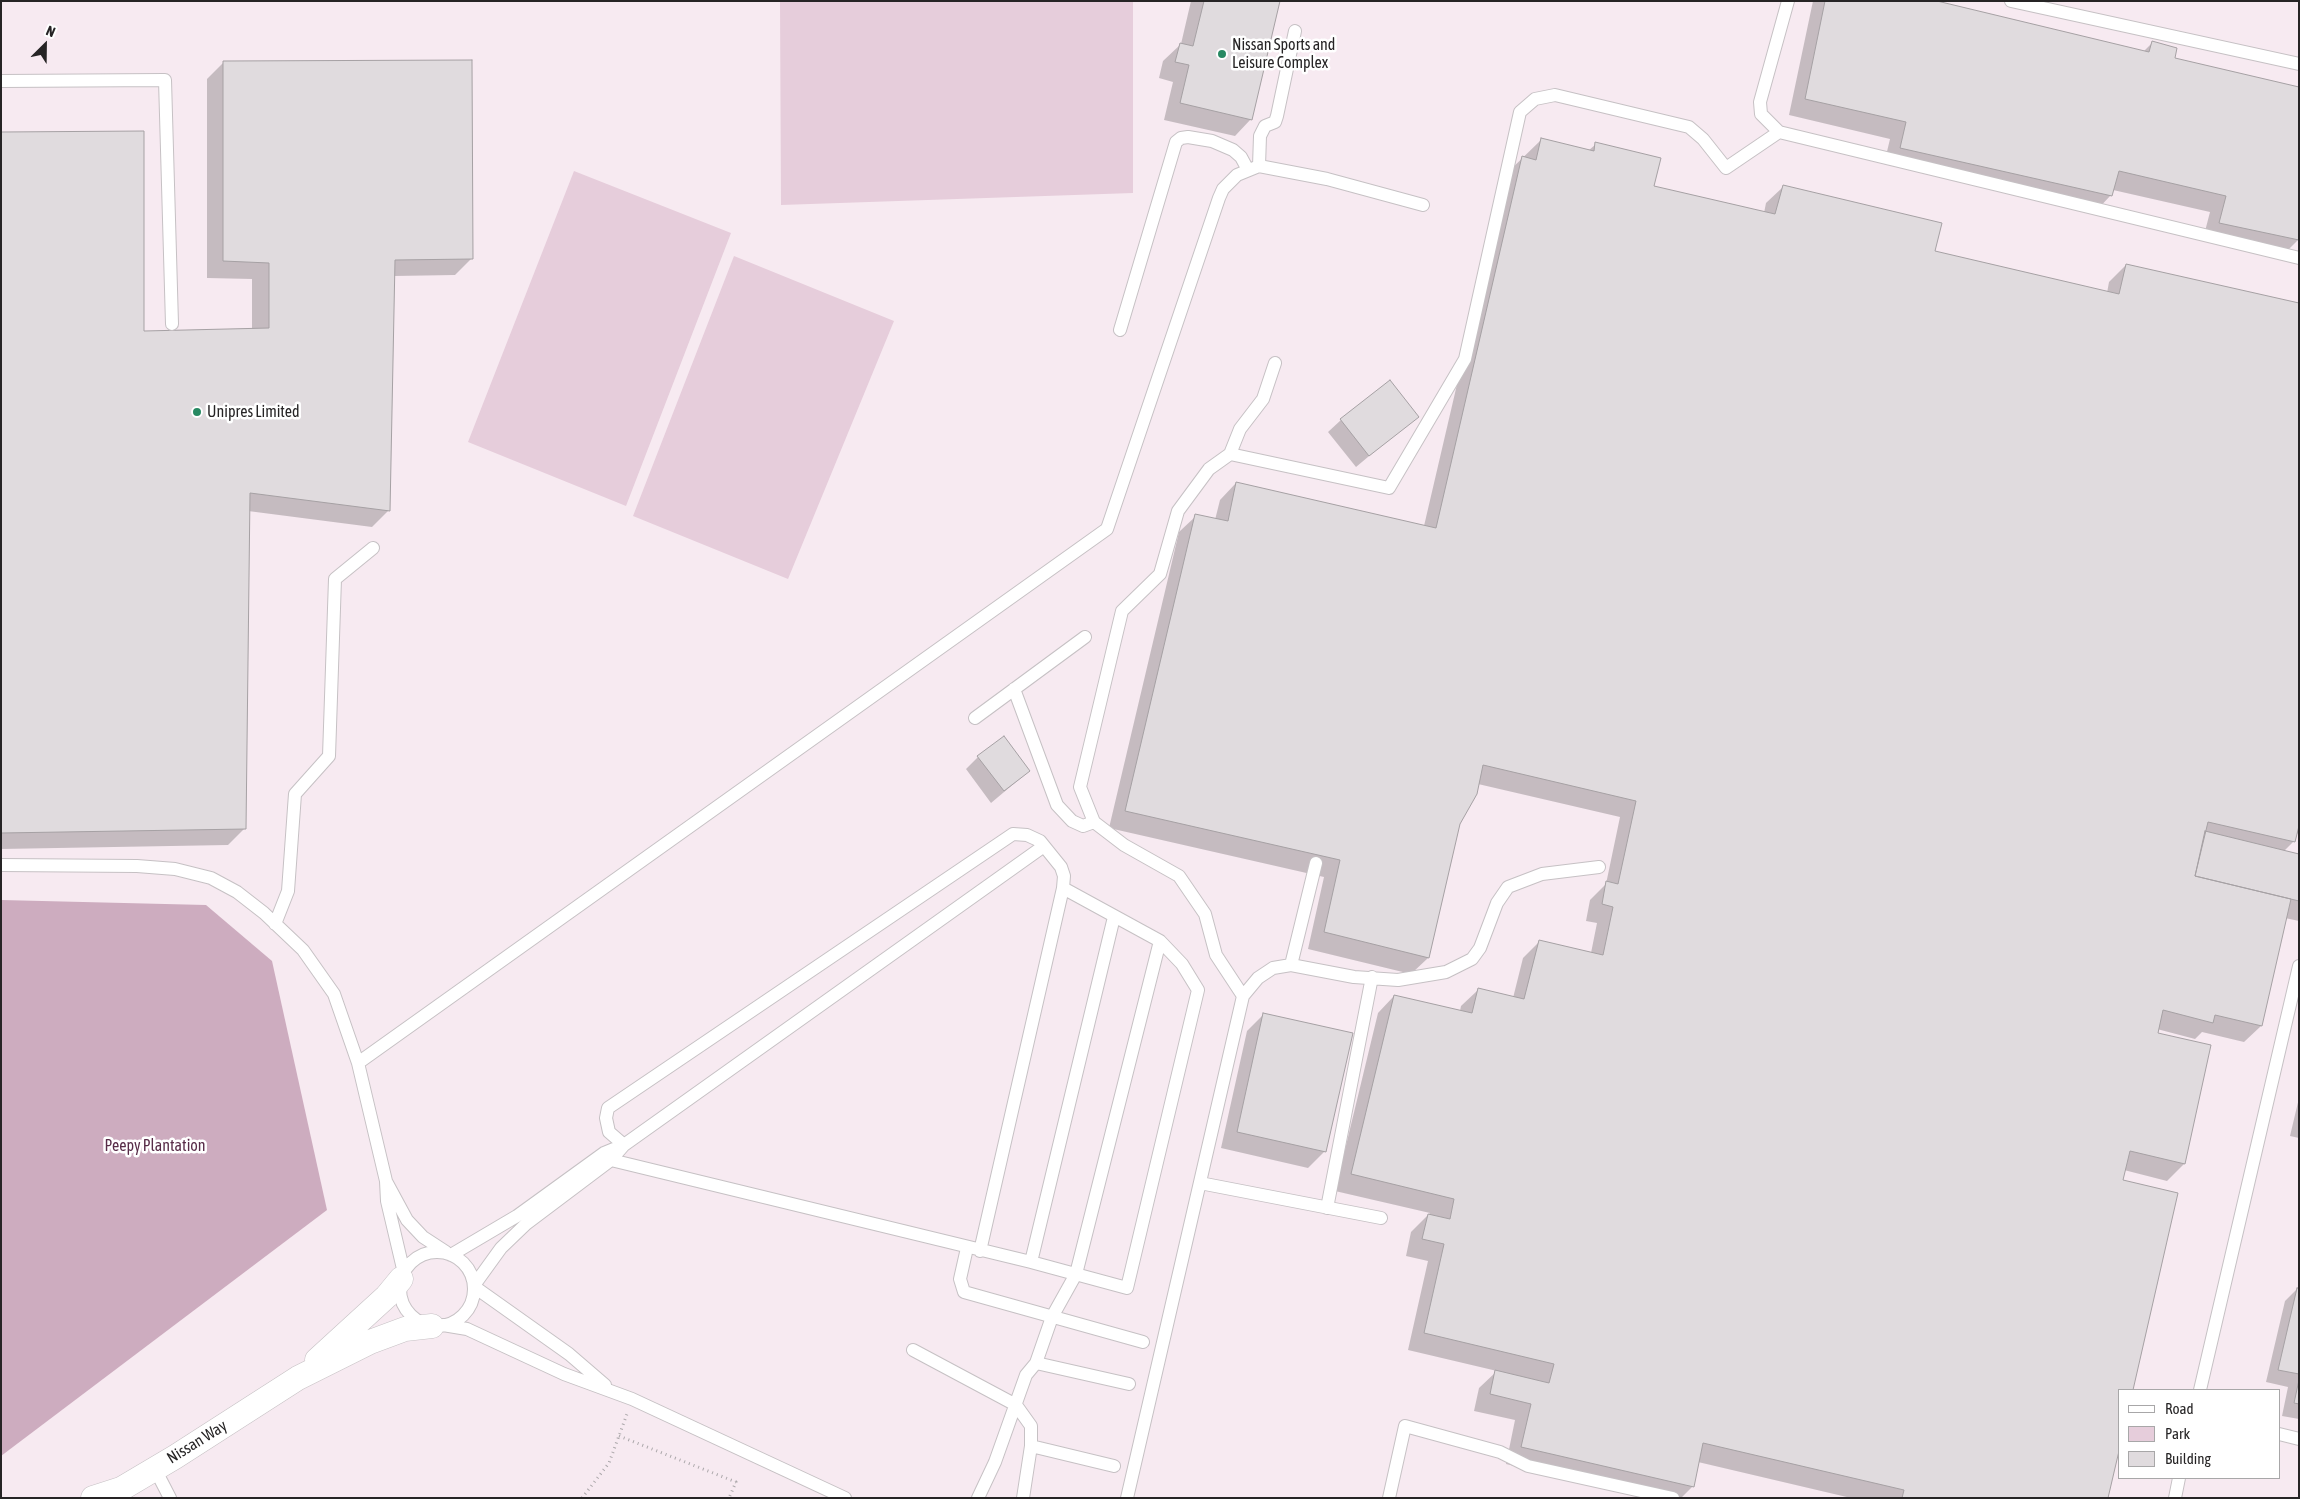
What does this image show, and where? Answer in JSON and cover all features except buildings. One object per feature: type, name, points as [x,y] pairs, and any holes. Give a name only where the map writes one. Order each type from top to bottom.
[{"type":"street","points":[[298,1378],[387,1296],[402,1276]]},
{"type":"street","points":[[298,1378],[370,1342],[405,1329],[438,1325]]},
{"type":"street","name":"Nissan Way","points":[[93,1498],[121,1489],[298,1378]]},
{"type":"lane","points":[[1788,1],[1760,102],[1761,114],[1780,132],[2299,258]]},
{"type":"lane","points":[[2011,1],[2299,64]]},
{"type":"lane","points":[[1254,168],[1260,136],[1265,126],[1275,122],[1277,116],[1295,31]]},
{"type":"lane","points":[[1,81],[165,80],[172,324]]},
{"type":"lane","points":[[1230,454],[1389,488],[1465,359],[1520,112],[1535,99],[1555,95],[1689,127],[1703,139],[1726,168],[1780,132]]},
{"type":"lane","points":[[1120,330],[1176,142],[1181,138],[1188,137],[1212,141],[1233,150],[1254,168]]},
{"type":"lane","points":[[358,1063],[1107,529],[1219,198],[1224,189],[1237,175],[1254,168],[1326,179],[1423,205]]},
{"type":"lane","points":[[1244,996],[1216,955],[1205,914],[1179,876],[1124,846],[1094,822],[1080,787],[1122,611],[1160,574],[1178,511],[1209,469],[1230,454],[1240,429],[1263,399],[1274,363]]},
{"type":"lane","points":[[276,924],[288,891],[295,794],[329,756],[335,579],[373,548]]},
{"type":"lane","points":[[976,718],[1085,637]]},
{"type":"lane","points":[[1014,690],[1057,805],[1072,821],[1083,826],[1094,822]]},
{"type":"lane","points":[[624,1146],[609,1132],[606,1118],[608,1108],[1013,834],[1027,835],[1040,841],[1061,866],[1064,876],[1064,888],[980,1251]]},
{"type":"lane","points":[[438,1325],[458,1320],[467,1311],[475,1286],[500,1248],[526,1224],[611,1160],[624,1146],[1044,846]]},
{"type":"lane","points":[[1290,965],[1316,863]]},
{"type":"lane","points":[[1,866],[137,866],[175,869],[211,878],[237,892],[276,924],[303,950],[334,994],[358,1063],[386,1181],[387,1201],[402,1276],[400,1290],[402,1302],[409,1313],[418,1321],[467,1330],[564,1374],[611,1390],[845,1498]]},
{"type":"lane","points":[[1127,1498],[1244,996],[1258,978],[1273,968],[1290,965],[1354,977],[1398,980],[1446,972],[1472,959],[1480,948],[1496,903],[1508,887],[1542,874],[1599,867]]},
{"type":"lane","points":[[611,1160],[1031,1262],[1127,1288],[1198,990],[1182,964],[1160,941],[1064,888]]},
{"type":"lane","points":[[1031,1262],[1114,917]]},
{"type":"lane","points":[[978,1498],[995,1462],[1026,1375],[1036,1363],[1052,1318],[1076,1274],[1160,941]]},
{"type":"lane","points":[[2200,1389],[2299,966]]},
{"type":"lane","points":[[1327,1208],[1372,978]]},
{"type":"lane","points":[[402,1276],[419,1256],[430,1252],[449,1254],[517,1216],[604,1153],[624,1146]]},
{"type":"lane","points":[[386,1181],[407,1220],[424,1237],[463,1262],[473,1274],[475,1286],[569,1354],[611,1390]]},
{"type":"lane","points":[[1200,1183],[1381,1218]]},
{"type":"lane","points":[[967,1248],[960,1279],[964,1292],[1142,1342]]},
{"type":"lane","points":[[913,1350],[1016,1405],[1031,1426],[1031,1446],[1022,1498]]},
{"type":"lane","points":[[1036,1363],[1129,1384]]},
{"type":"lane","points":[[1389,1498],[1406,1426],[1500,1452],[1528,1466],[1673,1498]]},
{"type":"lane","points":[[2280,1434],[2299,1439]]},
{"type":"lane","points":[[1031,1446],[1114,1466]]},
{"type":"lane","points":[[155,1469],[170,1498]]},
{"type":"lane","points":[[2175,1498],[2180,1479]]},
{"type":"path","points":[[582,1498],[609,1463],[632,1399]]},
{"type":"path","points":[[619,1436],[736,1482],[729,1498]]},
{"type":"shaded area","points":[[1,1],[2299,1],[2299,1498],[1,1498]]},
{"type":"green space","points":[[780,1],[1133,1],[1133,193],[781,205]]},
{"type":"green space","points":[[574,171],[731,233],[626,506],[468,442]]},
{"type":"green space","points":[[734,256],[894,321],[788,579],[633,516]]},
{"type":"green space","name":"Peepy Plantation","points":[[1,900],[206,905],[272,961],[327,1210],[1,1456]]},
{"type":"place","name":"Nissan Sports and Leisure Complex","points":[[1222,54]]},
{"type":"place","name":"Unipres Limited","points":[[197,412]]}]
